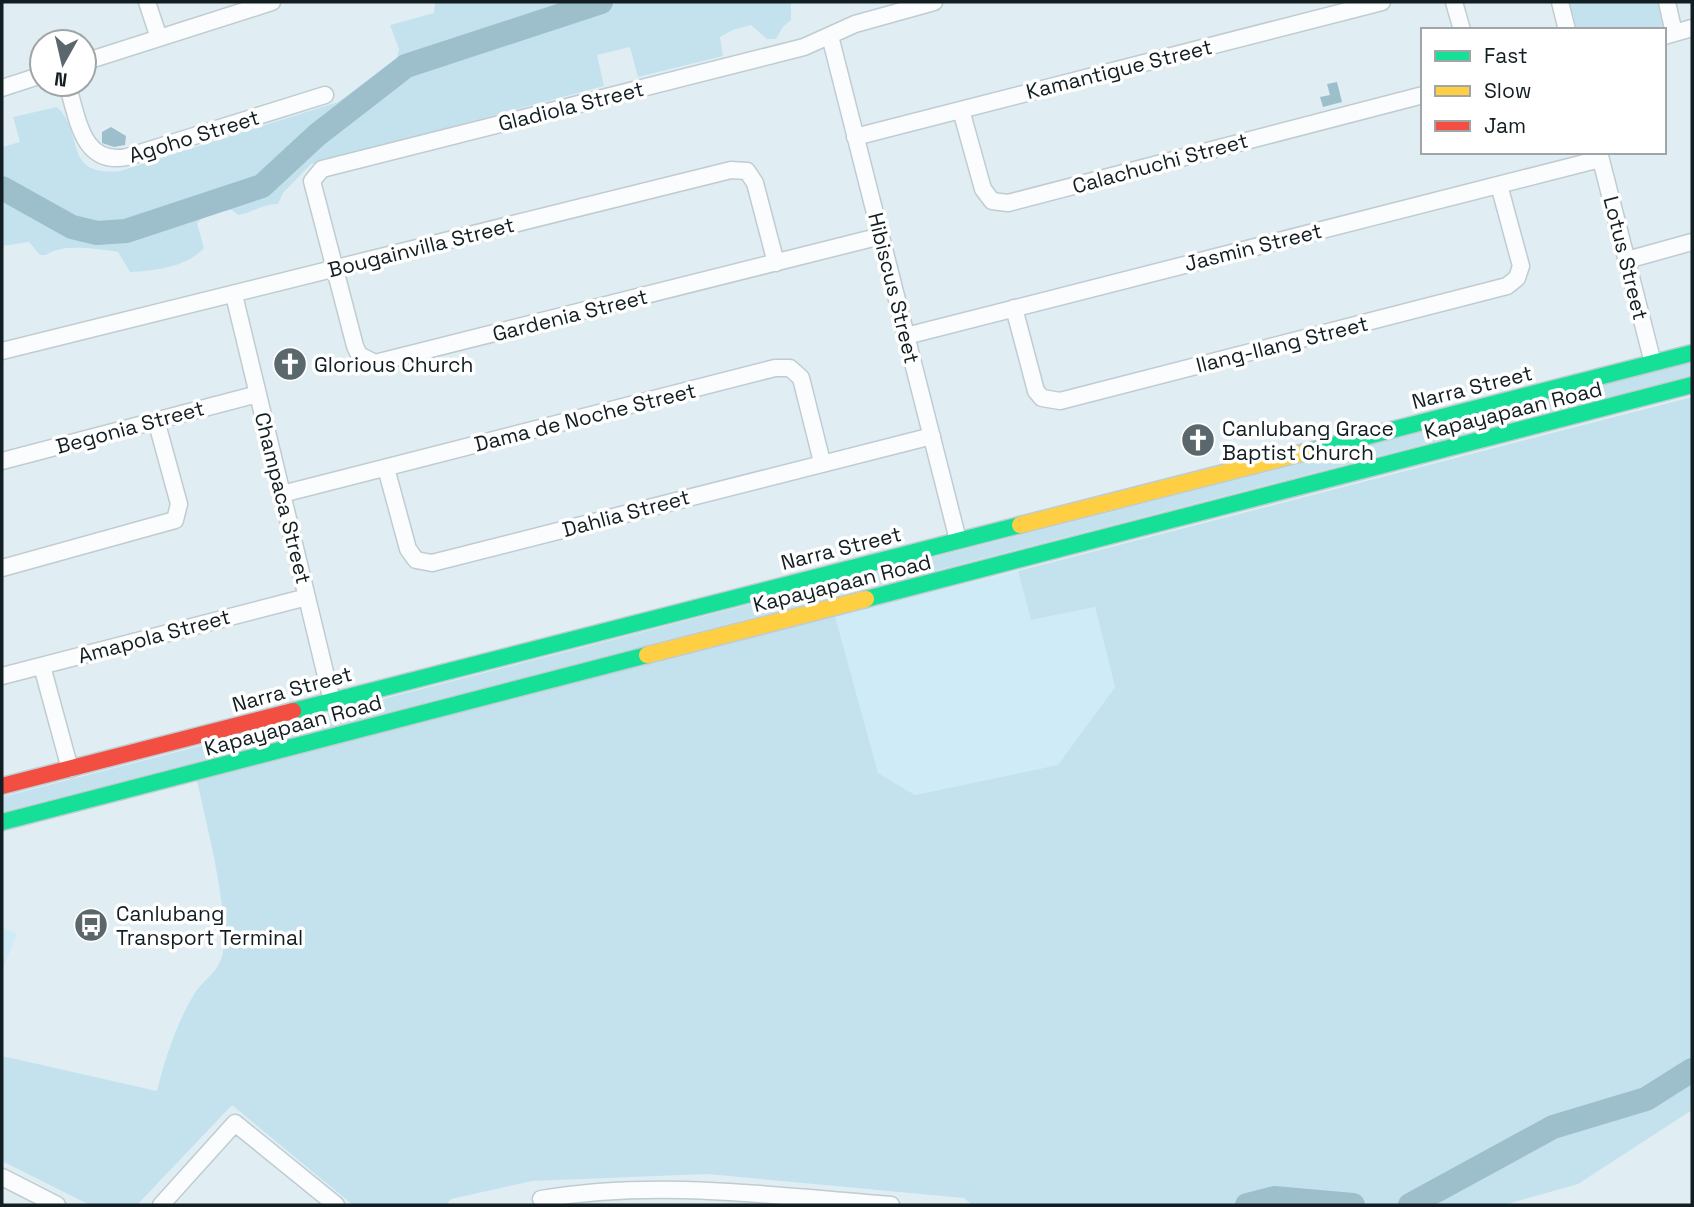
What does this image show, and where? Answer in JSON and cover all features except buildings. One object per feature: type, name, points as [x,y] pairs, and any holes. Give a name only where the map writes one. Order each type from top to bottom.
[{"type":"street","points":[[147,2],[159,38]]},
{"type":"street","name":"Gladiola Street","points":[[313,177],[321,169],[804,47],[855,24],[934,2]]},
{"type":"street","name":"Kamantigue Street","points":[[855,137],[1382,2]]},
{"type":"street","points":[[1454,2],[1461,28]]},
{"type":"street","points":[[1560,2],[1566,28]]},
{"type":"street","points":[[1667,2],[1669,34],[1692,29]]},
{"type":"street","points":[[98,58],[262,3]]},
{"type":"street","name":"Hibiscus Street","points":[[830,36],[958,540]]},
{"type":"street","points":[[2,88],[28,80]]},
{"type":"street","name":"Agoho Street","points":[[72,98],[86,143],[96,154],[111,159],[127,157],[326,95]]},
{"type":"street","name":"Calachuchi Street","points":[[961,110],[983,189],[992,201],[1008,203],[1421,96]]},
{"type":"street","name":"Jasmin Street","points":[[906,336],[1499,185],[1600,155]]},
{"type":"street","name":"Lotus Street","points":[[1600,155],[1653,363]]},
{"type":"street","name":"Bougainvilla Street","points":[[3,348],[234,295],[731,170],[747,172],[755,183],[776,263]]},
{"type":"street","name":"Gardenia Street","points":[[313,177],[312,186],[355,346],[359,355],[375,363],[881,236]]},
{"type":"street","name":"Ilang-Ilang Street","points":[[1014,308],[1037,391],[1042,398],[1060,401],[1507,286],[1517,278],[1521,266],[1499,185]]},
{"type":"street","points":[[1627,260],[1692,242]]},
{"type":"street","name":"Champaca Street","points":[[234,295],[332,701]]},
{"type":"street","name":"Narra Street","points":[[2,786],[1692,353]]},
{"type":"street","name":"Dama de Noche Street","points":[[282,494],[783,368],[790,369],[800,378],[822,462]]},
{"type":"street","name":"Kapayapaan Road","points":[[2,822],[1692,386]]},
{"type":"street","name":"Begonia Street","points":[[2,461],[258,394]]},
{"type":"street","points":[[2,568],[175,520],[179,504],[156,420]]},
{"type":"street","name":"Dahlia Street","points":[[386,468],[408,549],[416,560],[424,563],[932,436]]},
{"type":"street","name":"Amapola Street","points":[[2,676],[307,597]]},
{"type":"street","points":[[42,666],[70,769]]},
{"type":"street","points":[[161,1205],[234,1123],[336,1205]]},
{"type":"street","points":[[2,1178],[57,1205]]},
{"type":"street","points":[[541,1199],[628,1188],[723,1191],[891,1205]]},
{"type":"shaded area","points":[[435,2],[791,2],[791,20],[776,39],[767,39],[751,25],[720,37],[723,56],[638,77],[630,47],[597,55],[604,86],[311,164],[283,193],[278,204],[238,215],[232,210],[208,212],[197,223],[204,248],[189,260],[170,267],[130,272],[118,252],[71,248],[40,255],[29,242],[2,246],[2,147],[20,142],[13,117],[57,107],[65,117],[82,160],[90,167],[102,171],[120,171],[338,102],[397,58],[399,49],[390,25],[434,13]]},
{"type":"shaded area","points":[[1569,2],[1660,2],[1663,25],[1661,28],[1576,28]]},
{"type":"shaded area","points":[[1337,82],[1342,102],[1323,107],[1320,97],[1330,95],[1327,84]]},
{"type":"shaded area","points":[[111,127],[126,136],[125,145],[114,147],[102,143],[102,132]]},
{"type":"shaded area","points":[[1692,362],[1692,375],[2,812],[2,797]]},
{"type":"shaded area","points":[[1692,397],[1692,1110],[1578,1184],[1504,1205],[972,1205],[964,1198],[707,1174],[532,1181],[451,1199],[446,1205],[353,1205],[232,1105],[137,1205],[90,1205],[2,1161],[2,1056],[157,1091],[181,1018],[196,991],[217,967],[224,947],[217,874],[197,781],[835,616],[878,773],[915,795],[1058,765],[1115,687],[1095,607],[1031,620],[1018,571]]},
{"type":"shaded area","points":[[1018,571],[1031,620],[1095,607],[1115,687],[1059,765],[915,795],[878,773],[835,616]]},
{"type":"shaded area","points":[[2,927],[17,934],[2,971]]},
{"type":"waterway","points":[[2,188],[72,227],[97,233],[126,231],[262,186],[317,135],[406,66],[601,2]]},
{"type":"waterway","points":[[1410,1205],[1553,1127],[1646,1099],[1692,1070]]},
{"type":"waterway","points":[[1247,1205],[1274,1198],[1353,1205]]},
{"type":"traffic: fast","points":[[1302,453],[1692,353]]},
{"type":"traffic: fast","points":[[866,599],[1692,385]]},
{"type":"traffic: fast","points":[[293,711],[1020,525]]},
{"type":"traffic: fast","points":[[2,822],[647,655]]},
{"type":"traffic: slow","points":[[1020,525],[1302,453]]},
{"type":"traffic: slow","points":[[647,655],[866,599]]},
{"type":"traffic: jam","points":[[2,786],[293,711]]},
{"type":"place","name":"Glorious Church","points":[[290,364]]},
{"type":"place","name":"Canlubang Grace Baptist Church","points":[[1198,440]]},
{"type":"place","name":"Canlubang Transport Terminal","points":[[91,925]]}]
